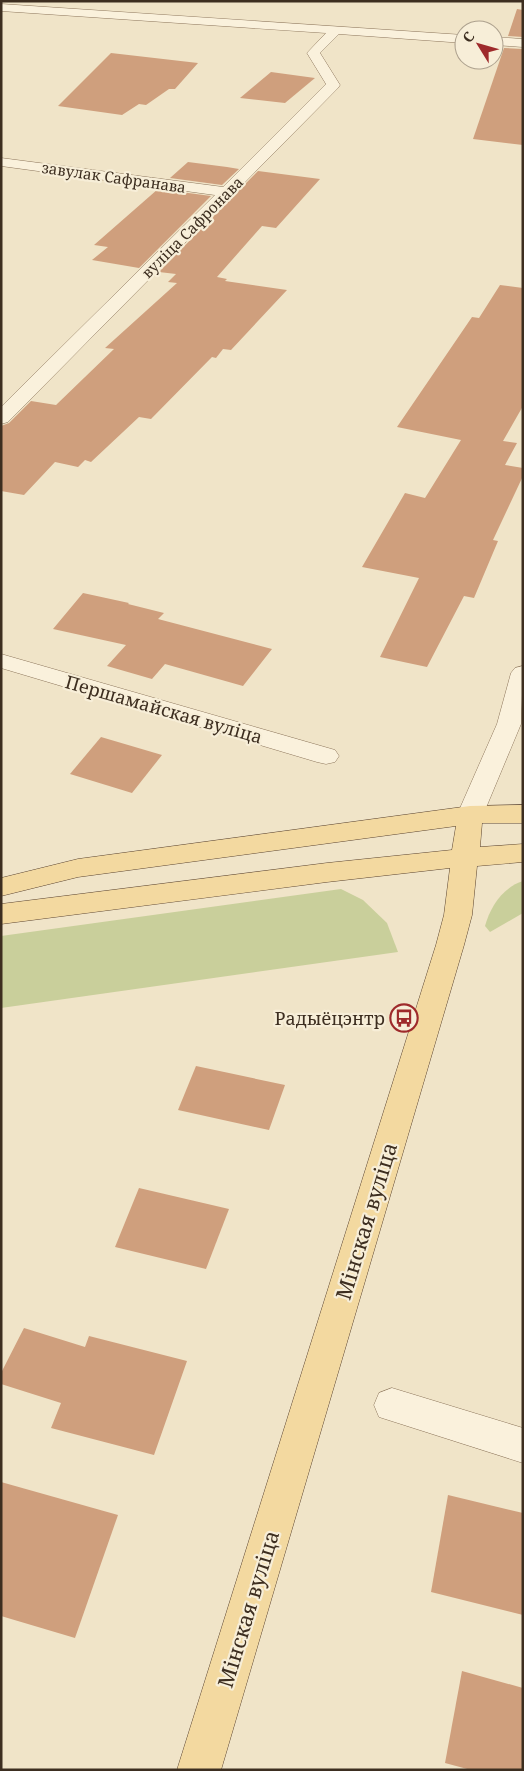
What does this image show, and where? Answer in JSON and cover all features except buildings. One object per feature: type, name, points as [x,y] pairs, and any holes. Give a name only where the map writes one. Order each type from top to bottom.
[{"type":"main road","points":[[1,887],[78,868],[470,815],[523,814]]},
{"type":"main road","name":"Мінская вуліца","points":[[199,1770],[450,945],[458,915],[470,815]]},
{"type":"main road","points":[[1,914],[325,873],[466,857],[523,853]]},
{"type":"street","points":[[1,8],[32,5],[454,38]]},
{"type":"street","name":"вуліца Сафронава","points":[[1,418],[333,86],[313,53],[336,30]]},
{"type":"street","points":[[504,42],[523,43]]},
{"type":"street","name":"завулак Сафранава","points":[[1,162],[226,192]]},
{"type":"street","name":"Першамайская вуліца","points":[[1,661],[326,756]]},
{"type":"street","name":"Мінская вуліца","points":[[470,815],[509,724],[523,673]]},
{"type":"street","points":[[392,1405],[523,1446]]},
{"type":"green space","points":[[523,881],[523,913],[490,932],[485,926],[494,905],[509,888]]},
{"type":"green space","points":[[341,889],[363,900],[387,923],[398,952],[1,1008],[1,936]]},
{"type":"place","name":"Радыёцэнтр","points":[[404,1018]]}]
